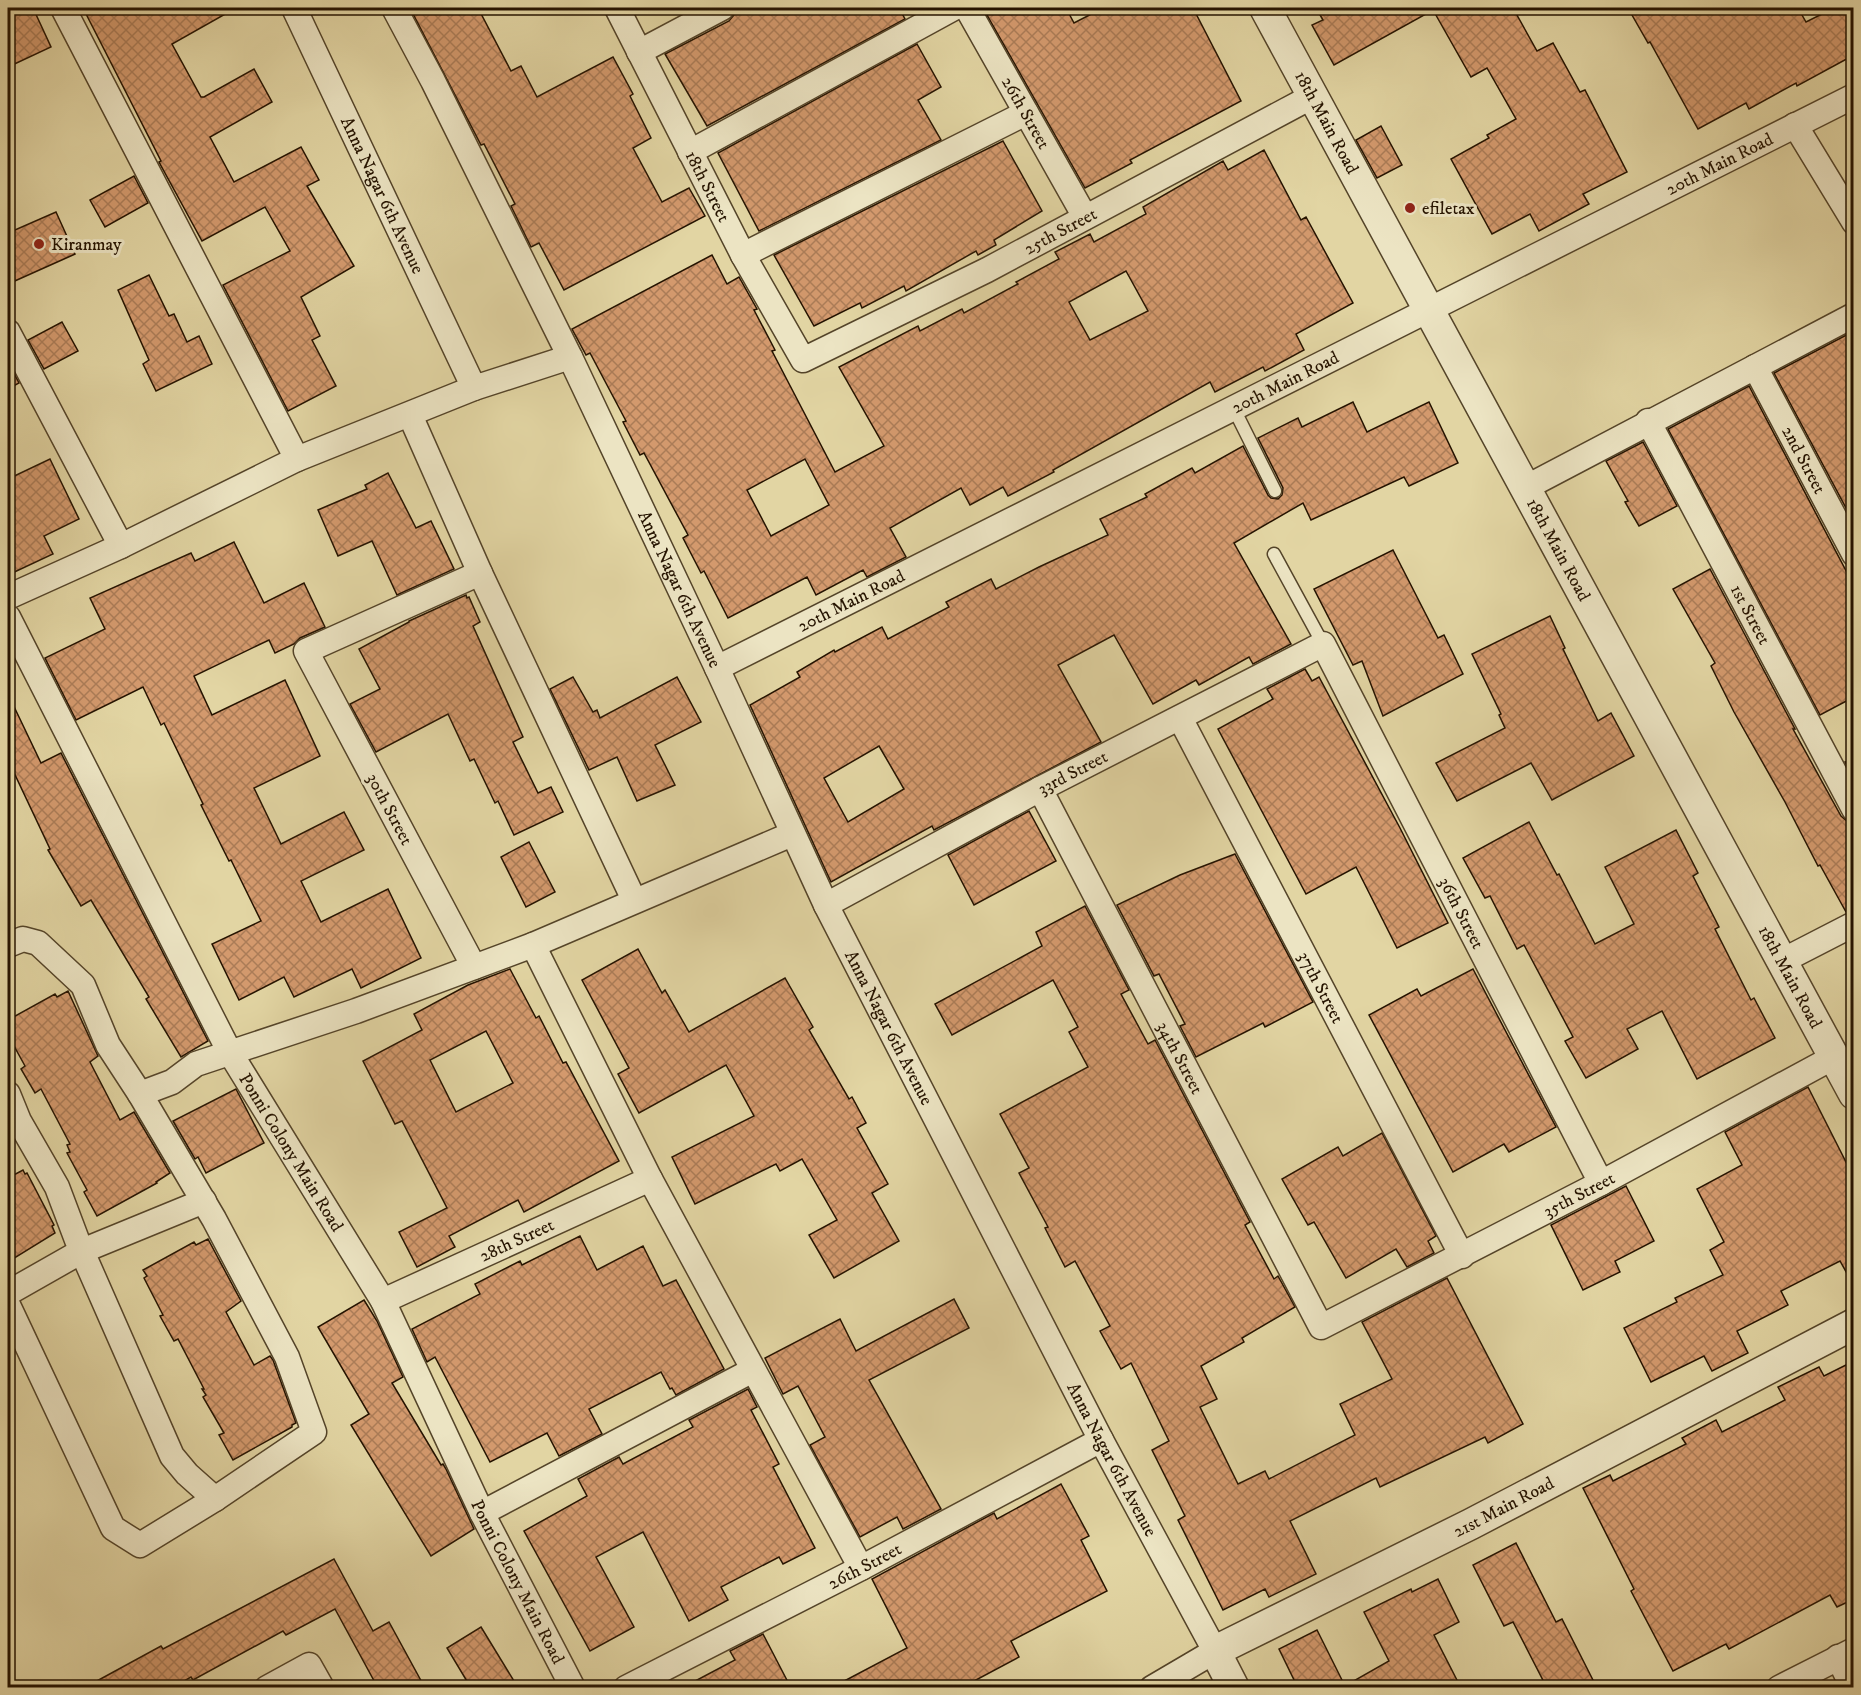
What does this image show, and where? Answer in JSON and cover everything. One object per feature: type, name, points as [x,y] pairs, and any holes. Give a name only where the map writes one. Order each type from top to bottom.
[{"type":"street","points":[[63,8],[297,459]]},
{"type":"street","name":"Anna Nagar 6th Avenue","points":[[294,8],[474,388]]},
{"type":"street","name":"Anna Nagar 6th Avenue","points":[[394,8],[433,81],[570,357],[826,905],[1101,1440],[1234,1688]]},
{"type":"street","name":"18th Street","points":[[617,8],[743,255],[803,360]]},
{"type":"street","points":[[639,52],[722,8]]},
{"type":"street","points":[[690,152],[954,8]]},
{"type":"street","name":"26th Street","points":[[967,8],[1085,217]]},
{"type":"street","name":"18th Main Road","points":[[1265,8],[1854,1094]]},
{"type":"street","name":"25th Street","points":[[803,360],[987,270],[1313,96]]},
{"type":"street","name":"20th Main Road","points":[[717,668],[1854,96]]},
{"type":"street","points":[[743,255],[1026,113]]},
{"type":"street","points":[[1795,125],[1854,222]]},
{"type":"street","points":[[1525,488],[1648,421],[1854,315]]},
{"type":"street","points":[[8,332],[121,546]]},
{"type":"street","points":[[8,597],[121,546],[297,459],[474,388],[570,357]]},
{"type":"street","name":"2nd Street","points":[[1755,367],[1854,554]]},
{"type":"street","points":[[410,415],[480,573],[634,900]]},
{"type":"street","name":"1st Street","points":[[1648,421],[1854,808]]},
{"type":"street","name":"30th Street","points":[[474,967],[306,651],[480,573]]},
{"type":"street","name":"Ponni Colony Main Road","points":[[8,617],[229,1052],[383,1301],[482,1513],[573,1688]]},
{"type":"street","name":"33rd Street","points":[[826,905],[1040,789],[1323,644]]},
{"type":"street","name":"36th Street","points":[[1323,644],[1601,1183]]},
{"type":"street","name":"37th Street","points":[[1180,718],[1462,1256]]},
{"type":"street","name":"34th Street","points":[[1040,789],[1321,1327]]},
{"type":"street","points":[[140,1094],[172,1082],[196,1064],[356,1011],[533,945],[792,834]]},
{"type":"street","points":[[1782,961],[1854,924]]},
{"type":"street","points":[[8,945],[23,939],[38,943],[83,985],[108,1045],[204,1202],[287,1357],[314,1432],[215,1499],[140,1545],[113,1528],[8,1305]]},
{"type":"street","points":[[533,945],[650,1179],[861,1568]]},
{"type":"street","name":"35th Street","points":[[1321,1327],[1601,1183],[1834,1057]]},
{"type":"street","points":[[8,1094],[19,1121],[57,1187],[82,1251],[172,1456],[187,1474],[215,1499]]},
{"type":"street","name":"28th Street","points":[[383,1301],[650,1179]]},
{"type":"street","points":[[8,1293],[82,1251],[204,1202]]},
{"type":"street","name":"21st Main Road","points":[[1152,1688],[1215,1651],[1471,1524],[1854,1324]]},
{"type":"street","points":[[482,1513],[753,1370]]},
{"type":"street","name":"26th Street","points":[[626,1688],[861,1568],[1101,1440]]},
{"type":"street","points":[[1779,1688],[1846,1653],[1853,1688]]},
{"type":"street","points":[[267,1688],[309,1665],[322,1688]]},
{"type":"lane","points":[[1233,407],[1275,491]]},
{"type":"lane","points":[[1274,554],[1323,644]]},
{"type":"building","points":[[8,8],[33,8],[51,47],[8,67]]},
{"type":"building","points":[[83,8],[236,8],[172,44],[201,97],[254,69],[272,102],[210,137],[234,182],[301,147],[319,180],[307,186],[354,266],[301,297],[320,336],[312,340],[336,386],[288,411],[223,285],[290,251],[265,207],[202,241],[159,162],[161,161]]},
{"type":"building","points":[[410,8],[478,8],[511,71],[521,66],[537,97],[613,57],[633,94],[630,96],[651,138],[633,148],[662,202],[689,188],[705,216],[564,290],[539,243],[531,247],[511,206],[515,204],[484,144],[481,145]]},
{"type":"building","points":[[736,8],[899,8],[905,19],[707,126],[665,54],[729,21]]},
{"type":"building","points":[[983,8],[1066,8],[1074,23],[1103,8],[1193,8],[1241,101],[1130,160],[1132,163],[1085,188]]},
{"type":"building","points":[[1316,8],[1513,8],[1537,51],[1553,43],[1580,92],[1585,90],[1627,172],[1583,194],[1589,204],[1539,231],[1530,214],[1492,234],[1451,159],[1489,138],[1487,135],[1516,119],[1487,68],[1471,77],[1433,10],[1334,65],[1312,25],[1323,20]]},
{"type":"building","points":[[1628,8],[1798,8],[1806,22],[1834,8],[1854,8],[1854,55],[1749,109],[1746,103],[1698,129],[1650,42],[1648,43]]},
{"type":"building","points":[[917,44],[941,87],[918,100],[941,140],[759,231],[718,153]]},
{"type":"building","points":[[1381,126],[1402,165],[1377,178],[1356,140]]},
{"type":"building","points":[[1003,141],[1042,211],[994,240],[996,245],[978,255],[976,251],[906,291],[904,286],[862,308],[860,303],[814,326],[774,255]]},
{"type":"building","points":[[1264,150],[1301,220],[1306,217],[1353,303],[1296,334],[1304,350],[1265,371],[1263,367],[1215,392],[1210,382],[1008,496],[1003,487],[970,505],[961,488],[890,528],[906,557],[867,577],[863,570],[816,595],[807,577],[728,618],[704,571],[701,573],[683,538],[688,535],[644,453],[640,455],[623,422],[626,421],[590,353],[586,355],[572,329],[712,255],[727,284],[739,277],[757,309],[754,310],[775,350],[772,351],[835,472],[884,446],[839,367],[918,326],[920,331],[962,309],[964,313],[1059,259],[1055,252],[1090,234],[1094,242],[1146,214],[1143,207],[1223,161],[1228,170]],"holes":[[[1126,271],[1148,311],[1090,340],[1069,302]],[[805,459],[829,505],[771,536],[747,490]]]},
{"type":"building","points":[[134,176],[148,203],[105,227],[90,200]]},
{"type":"building","name":"Kiranmay","points":[[56,212],[75,254],[8,284],[8,233]]},
{"type":"building","points":[[149,275],[169,316],[174,314],[187,342],[199,336],[212,364],[156,391],[143,364],[149,360],[118,290]]},
{"type":"building","points":[[62,322],[78,351],[44,369],[28,340]]},
{"type":"building","points":[[1854,331],[1854,523],[1774,373]]},
{"type":"building","points":[[8,362],[19,383],[8,389]]},
{"type":"building","points":[[1749,386],[1854,586],[1854,697],[1820,715],[1668,429]]},
{"type":"building","points":[[1353,402],[1367,432],[1429,402],[1458,463],[1409,486],[1404,477],[1311,520],[1303,503],[1234,543],[1291,644],[1253,664],[1249,657],[1199,685],[1196,680],[1153,704],[1114,635],[1058,665],[1101,742],[934,830],[932,826],[831,882],[750,705],[800,677],[797,672],[834,650],[835,652],[882,627],[888,639],[949,607],[946,602],[991,579],[996,589],[1108,535],[1100,519],[1147,497],[1145,494],[1192,468],[1195,473],[1243,446],[1268,495],[1278,499],[1282,495],[1283,488],[1258,438],[1298,418],[1302,427]],"holes":[[[879,746],[904,789],[848,822],[824,778]]]},
{"type":"building","points":[[1643,442],[1677,506],[1639,526],[1606,461]]},
{"type":"building","points":[[50,459],[79,519],[44,536],[53,554],[8,575],[8,479]]},
{"type":"building","points":[[388,473],[416,528],[431,521],[454,569],[397,595],[372,541],[338,556],[318,510],[367,489],[365,485]]},
{"type":"building","points":[[234,542],[264,603],[304,583],[325,627],[275,653],[269,640],[194,676],[212,715],[285,680],[320,756],[254,788],[281,844],[344,812],[364,850],[301,881],[321,922],[388,889],[421,958],[361,988],[352,969],[294,997],[284,977],[239,1000],[212,944],[261,921],[201,805],[203,804],[164,723],[161,725],[143,687],[76,720],[45,658],[105,629],[90,598],[191,553],[195,561]]},
{"type":"building","points":[[1393,550],[1438,638],[1444,635],[1463,674],[1383,716],[1362,661],[1353,665],[1314,589]]},
{"type":"building","points":[[1710,569],[1841,816],[1854,823],[1854,910],[1846,912],[1820,865],[1818,866],[1734,712],[1711,666],[1715,663],[1673,589]]},
{"type":"building","points":[[466,595],[480,622],[473,626],[523,737],[513,742],[538,793],[551,787],[563,812],[514,835],[498,801],[495,803],[474,759],[470,761],[448,714],[376,752],[350,704],[380,689],[359,649],[409,621]]},
{"type":"building","points":[[1550,616],[1565,648],[1563,649],[1598,721],[1611,713],[1634,756],[1552,800],[1531,763],[1457,801],[1436,763],[1505,728],[1499,715],[1501,714],[1472,654]]},
{"type":"building","points":[[1305,669],[1312,681],[1319,677],[1448,923],[1397,948],[1356,867],[1306,894],[1218,729],[1273,699],[1267,689]]},
{"type":"building","points":[[573,677],[593,712],[597,710],[600,718],[677,677],[701,722],[655,745],[675,785],[637,801],[617,757],[589,770],[550,689]]},
{"type":"building","points":[[8,694],[41,763],[61,753],[208,1041],[181,1057],[146,999],[149,997],[91,900],[81,906],[48,850],[50,849],[8,760]]},
{"type":"building","points":[[1854,757],[1854,778],[1845,762]]},
{"type":"building","points":[[1029,811],[1056,861],[974,905],[948,855]]},
{"type":"building","points":[[1529,822],[1595,944],[1634,924],[1605,867],[1676,830],[1698,873],[1693,876],[1719,927],[1715,929],[1751,1000],[1754,998],[1775,1038],[1697,1079],[1662,1011],[1627,1029],[1638,1049],[1586,1078],[1565,1041],[1573,1037],[1524,945],[1517,949],[1490,896],[1485,898],[1463,858]]},
{"type":"building","points":[[529,842],[555,892],[526,907],[501,857]]},
{"type":"building","points":[[1235,854],[1313,1002],[1265,1027],[1263,1023],[1196,1057],[1180,1026],[1185,1024],[1159,974],[1154,976],[1117,905],[1180,875]]},
{"type":"building","points":[[1085,906],[1129,990],[1121,994],[1148,1044],[1155,1040],[1250,1222],[1245,1225],[1274,1279],[1278,1276],[1295,1307],[1242,1338],[1244,1342],[1201,1366],[1217,1399],[1200,1407],[1238,1484],[1265,1471],[1269,1479],[1355,1435],[1340,1404],[1392,1379],[1362,1322],[1447,1278],[1523,1424],[1488,1443],[1485,1437],[1380,1487],[1376,1478],[1290,1521],[1316,1574],[1269,1597],[1265,1589],[1223,1610],[1178,1520],[1185,1516],[1152,1450],[1169,1441],[1131,1363],[1121,1369],[1100,1331],[1110,1326],[1075,1261],[1065,1267],[1045,1228],[1048,1227],[1019,1173],[1029,1168],[1000,1114],[1088,1067],[1069,1032],[1078,1027],[1053,980],[952,1035],[935,1004],[1042,946],[1036,932]]},
{"type":"building","points":[[638,949],[662,993],[665,990],[689,1032],[785,978],[813,1027],[809,1030],[849,1099],[852,1097],[866,1123],[857,1128],[888,1184],[872,1193],[899,1241],[834,1278],[809,1235],[837,1220],[802,1159],[780,1171],[776,1164],[695,1204],[672,1157],[754,1116],[726,1065],[639,1113],[618,1074],[629,1068],[582,980]]},
{"type":"building","points":[[510,969],[536,1018],[539,1016],[563,1063],[566,1062],[619,1161],[524,1212],[518,1200],[449,1236],[455,1247],[417,1267],[399,1232],[447,1208],[402,1121],[395,1124],[363,1061],[422,1030],[414,1014],[468,985]],"holes":[[[486,1031],[513,1083],[456,1112],[430,1060]]]},
{"type":"building","points":[[1473,969],[1556,1127],[1509,1152],[1504,1144],[1453,1172],[1369,1015],[1417,989],[1421,996]]},
{"type":"building","points":[[68,991],[98,1056],[90,1062],[120,1120],[134,1112],[170,1173],[157,1183],[97,1216],[84,1192],[87,1190],[67,1153],[70,1152],[67,1145],[70,1144],[41,1089],[35,1093],[21,1069],[25,1066],[8,1035],[8,1020],[55,994],[57,997]]},
{"type":"building","points":[[1808,1087],[1848,1166],[1854,1163],[1854,1286],[1840,1261],[1781,1291],[1788,1305],[1737,1331],[1748,1353],[1712,1371],[1704,1356],[1651,1382],[1624,1328],[1677,1302],[1675,1298],[1723,1275],[1710,1250],[1724,1242],[1697,1189],[1742,1165],[1725,1132]]},
{"type":"building","points":[[236,1089],[264,1143],[206,1173],[198,1157],[195,1159],[173,1121]]},
{"type":"building","points":[[1382,1133],[1436,1236],[1428,1241],[1434,1253],[1407,1267],[1396,1249],[1346,1278],[1314,1222],[1308,1225],[1282,1179],[1338,1147],[1343,1156]]},
{"type":"building","points":[[23,1170],[25,1174],[27,1173],[54,1225],[52,1226],[55,1233],[8,1262],[8,1178]]},
{"type":"building","points":[[1626,1186],[1654,1241],[1615,1261],[1620,1272],[1583,1290],[1551,1225]]},
{"type":"building","points":[[580,1236],[597,1270],[643,1246],[663,1286],[676,1280],[724,1369],[676,1395],[661,1372],[589,1409],[602,1434],[559,1456],[547,1433],[490,1462],[435,1357],[427,1362],[412,1329],[480,1294],[475,1284],[520,1261],[522,1265]]},
{"type":"building","points":[[208,1239],[241,1301],[226,1312],[254,1365],[270,1356],[273,1360],[296,1423],[233,1460],[219,1435],[224,1433],[203,1397],[206,1395],[202,1389],[204,1389],[178,1339],[174,1341],[160,1316],[163,1315],[144,1278],[147,1276],[143,1270],[194,1242],[196,1245]]},
{"type":"building","points":[[954,1299],[969,1328],[869,1380],[941,1509],[903,1529],[897,1517],[860,1537],[810,1445],[825,1437],[798,1386],[783,1394],[765,1358],[840,1319],[856,1351]]},
{"type":"building","points":[[364,1300],[377,1321],[403,1377],[392,1383],[441,1465],[443,1464],[446,1469],[474,1529],[431,1556],[351,1425],[369,1414],[318,1327]]},
{"type":"building","points":[[1854,1361],[1854,1599],[1837,1607],[1830,1595],[1729,1649],[1726,1644],[1673,1671],[1631,1591],[1634,1589],[1583,1488],[1610,1475],[1613,1481],[1686,1444],[1682,1438],[1716,1420],[1722,1432],[1785,1400],[1778,1387],[1819,1367],[1824,1376]]},
{"type":"building","points":[[748,1389],[757,1407],[751,1410],[779,1464],[773,1467],[815,1548],[783,1564],[779,1557],[721,1587],[728,1600],[689,1621],[643,1532],[596,1557],[634,1627],[590,1651],[524,1531],[587,1496],[578,1479],[619,1457],[623,1464],[693,1427],[689,1420]]},
{"type":"building","points":[[1061,1484],[1089,1536],[1081,1540],[1107,1591],[1011,1641],[1019,1657],[961,1688],[831,1688],[907,1648],[872,1579],[994,1513],[997,1519]]},
{"type":"building","points":[[1516,1543],[1556,1622],[1562,1619],[1597,1688],[1547,1688],[1513,1622],[1504,1626],[1473,1565]]},
{"type":"building","points":[[334,1559],[373,1631],[389,1622],[425,1688],[378,1688],[335,1609],[286,1635],[283,1631],[193,1680],[191,1677],[172,1688],[84,1688],[161,1646],[163,1649]]},
{"type":"building","points":[[1438,1579],[1459,1622],[1434,1635],[1461,1688],[1298,1688],[1279,1649],[1317,1630],[1345,1686],[1389,1661],[1364,1612],[1411,1589],[1412,1592]]},
{"type":"building","points":[[481,1627],[514,1681],[503,1688],[471,1688],[447,1648]]},
{"type":"building","points":[[763,1634],[791,1688],[682,1688],[735,1660],[730,1651]]},
{"type":"place","name":"efiletax","points":[[1410,208]]},
{"type":"place","name":"Kiranmay","points":[[39,244]]}]
